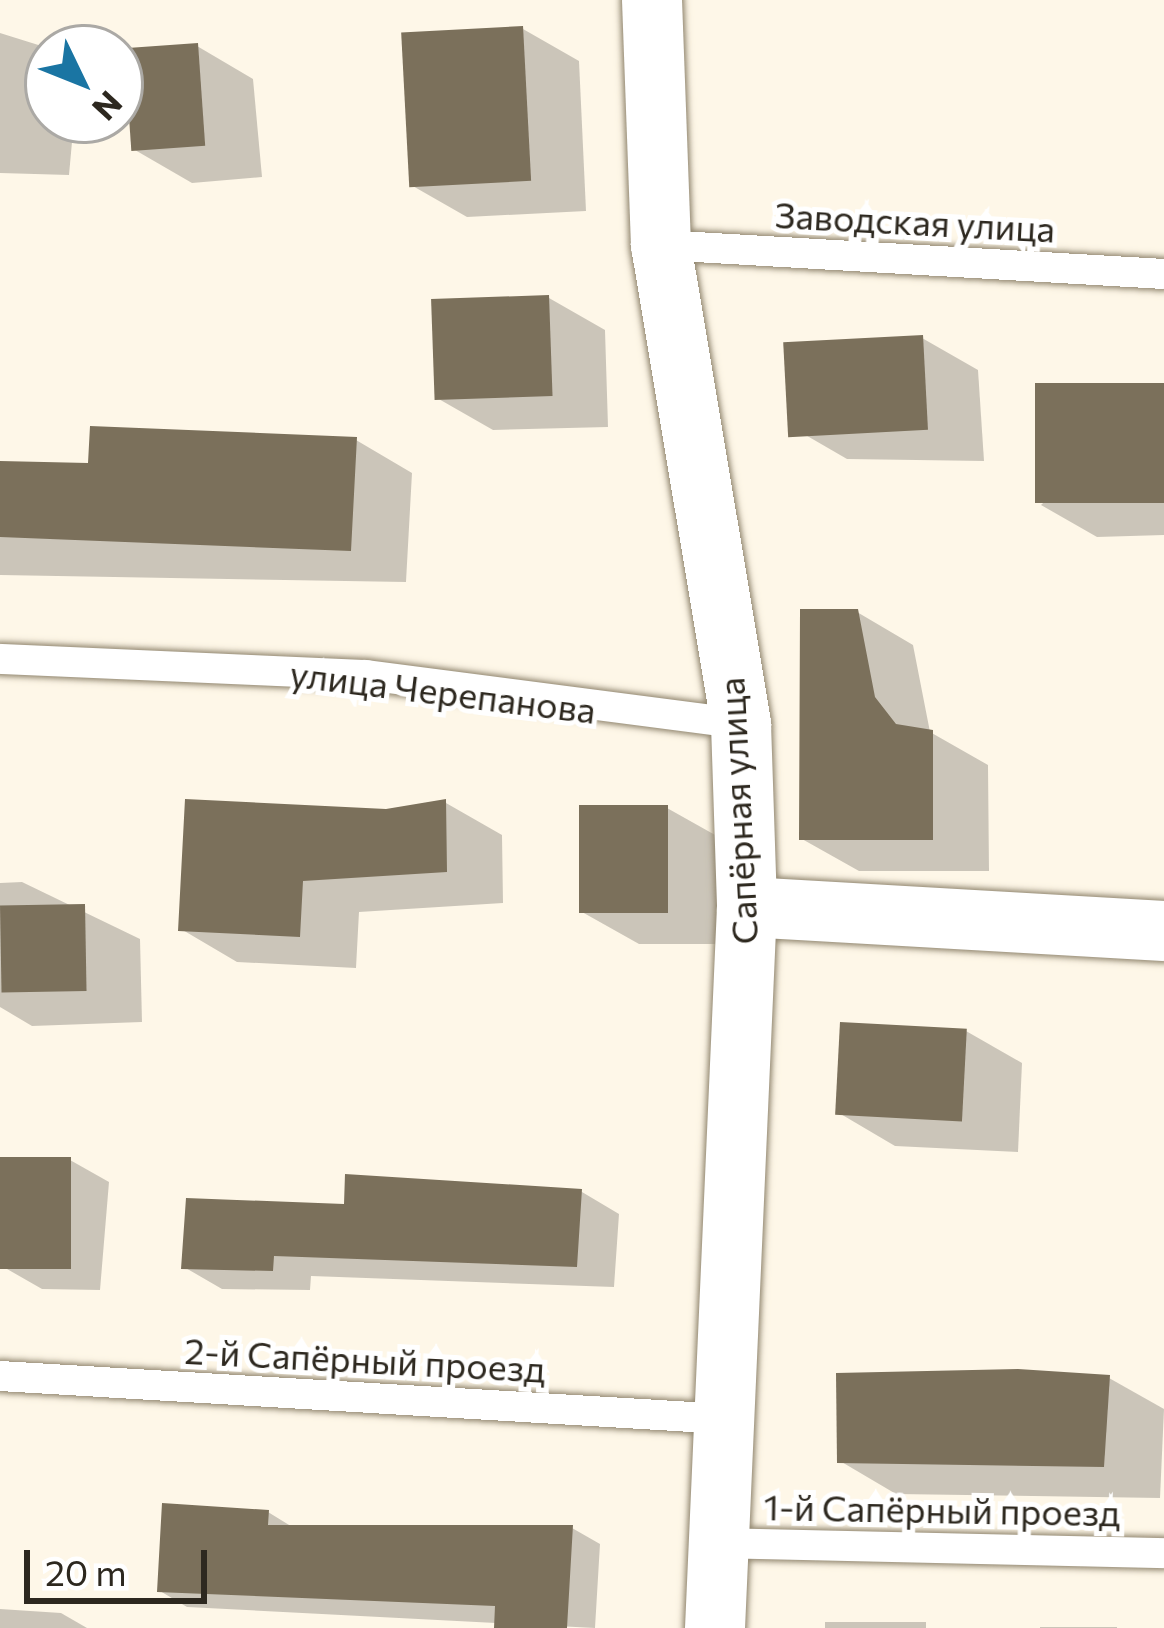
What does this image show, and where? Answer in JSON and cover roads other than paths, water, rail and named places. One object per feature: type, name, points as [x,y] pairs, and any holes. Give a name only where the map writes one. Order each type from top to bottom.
[{"type":"street","name":"Сапёрная улица","points":[[652,0],[661,245],[741,724],[747,907],[715,1628]]},
{"type":"street","points":[[747,907],[1164,931]]},
{"type":"lane","name":"Заводская улица","points":[[661,245],[1164,274]]},
{"type":"lane","name":"улица Черепанова","points":[[0,659],[366,675],[741,724]]},
{"type":"lane","name":"2-й Сапёрный проезд","points":[[0,1376],[725,1419]]},
{"type":"lane","name":"1-й Сапёрный проезд","points":[[719,1543],[1164,1553]]}]
